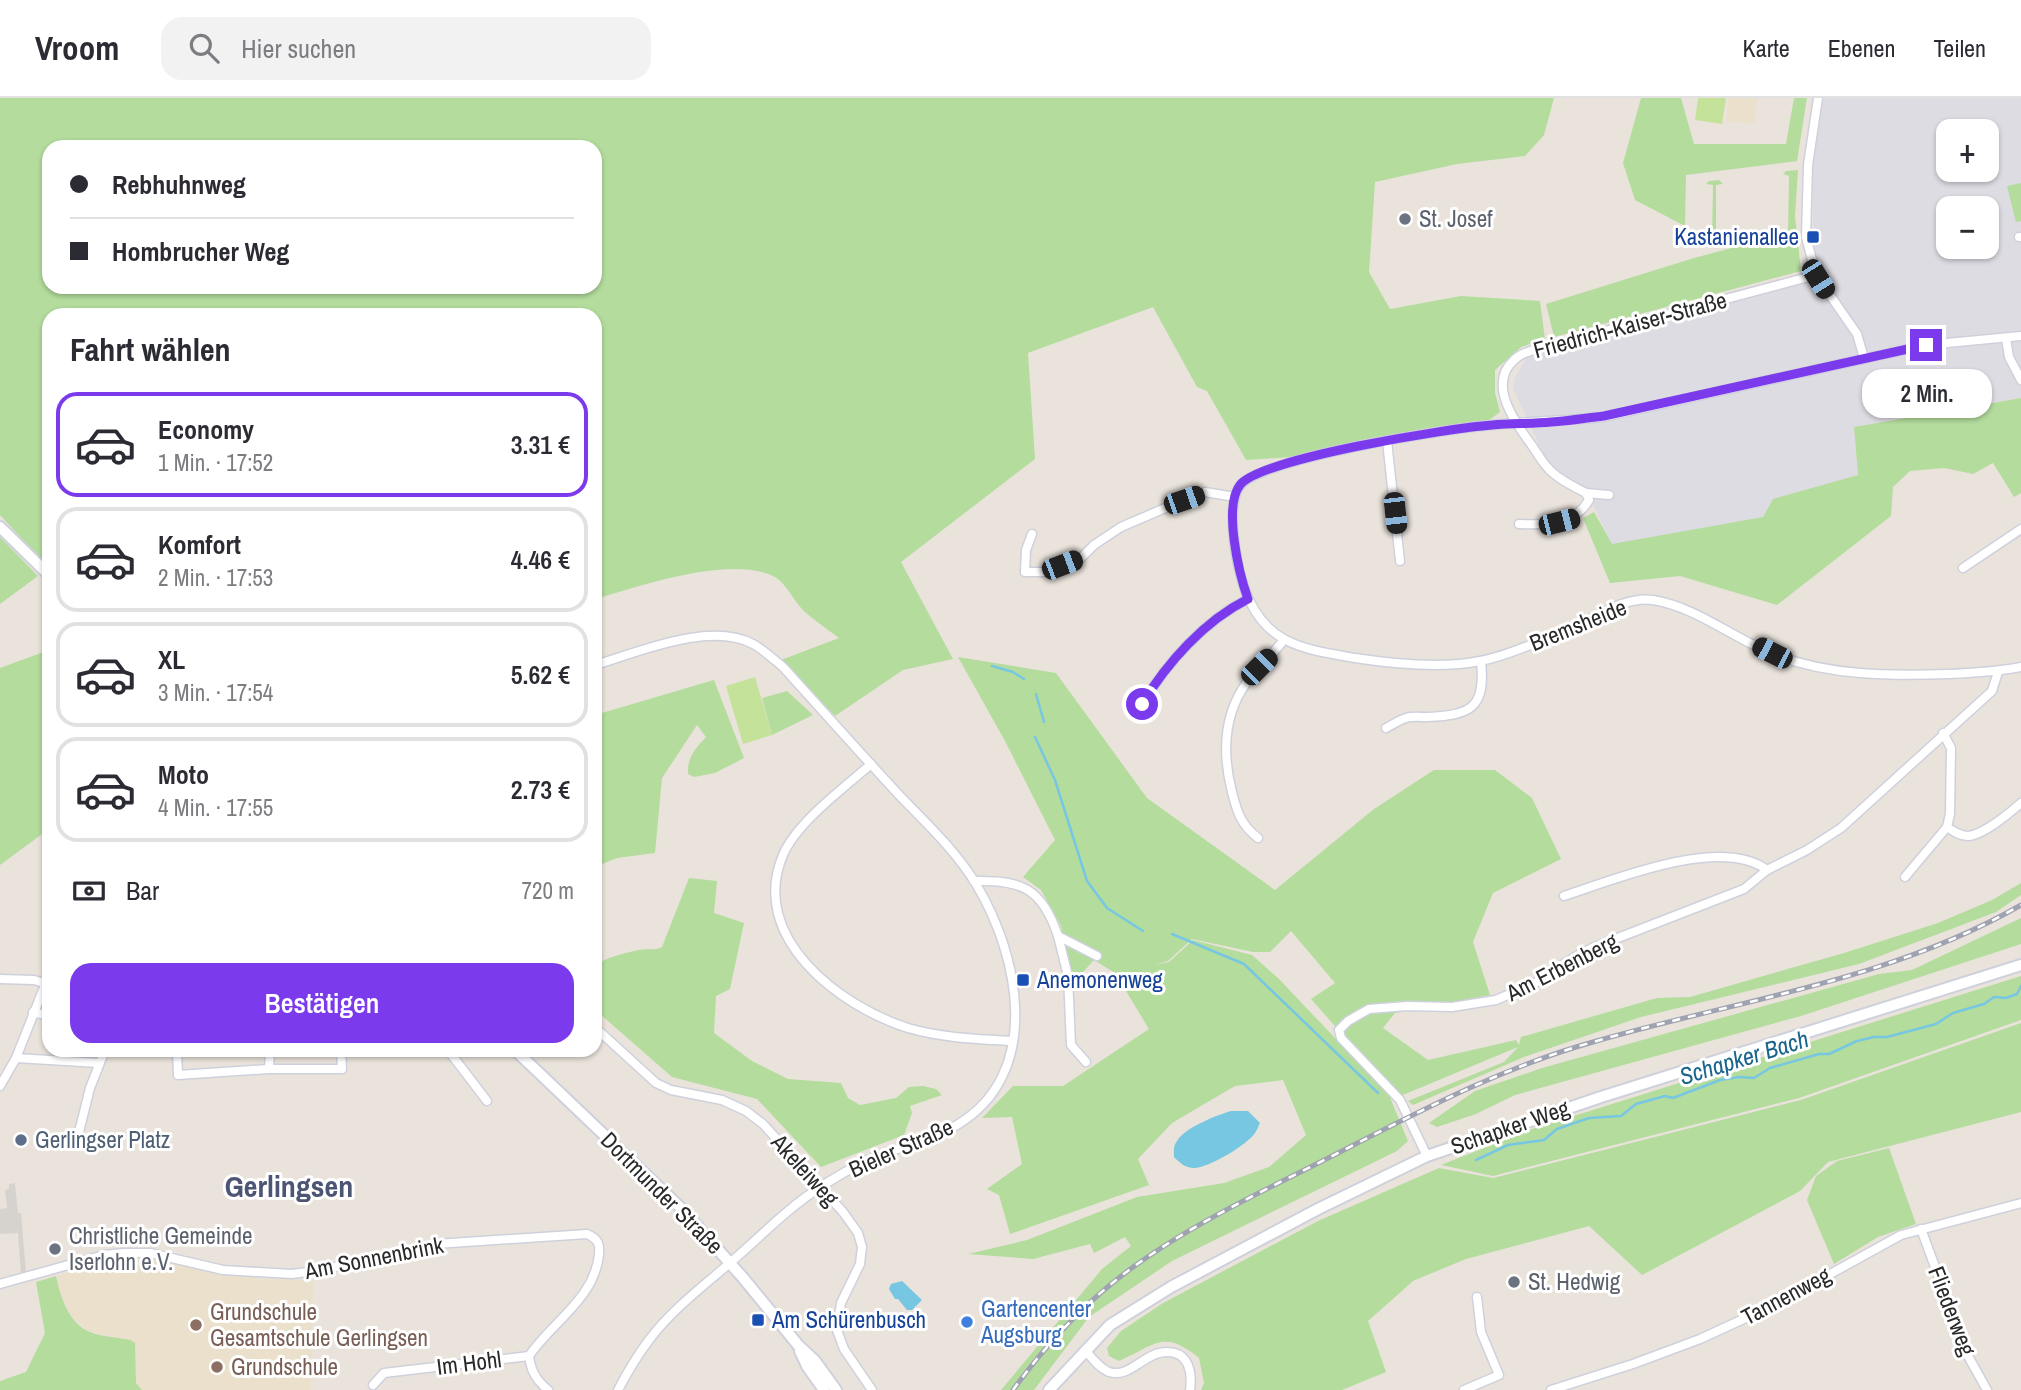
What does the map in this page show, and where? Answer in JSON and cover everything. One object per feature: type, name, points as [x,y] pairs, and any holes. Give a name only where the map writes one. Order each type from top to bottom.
[{"type":"street","points":[[1818,98],[1805,206],[1806,237],[1816,275],[1857,334],[1864,358]]},
{"type":"street","name":"Friedrich-Kaiser-Straße","points":[[1586,493],[1550,471],[1507,408],[1503,382],[1508,367],[1518,356],[1816,275]]},
{"type":"street","points":[[1258,838],[1245,828],[1234,802],[1225,755],[1229,719],[1238,696],[1283,641],[1259,618],[1248,599],[1237,565],[1235,497],[1241,483],[1250,476],[1306,458],[1387,441],[1493,424],[1604,416],[1926,345],[2021,336]]},
{"type":"street","points":[[2006,338],[2010,357],[2021,380]]},
{"type":"street","points":[[1387,441],[1400,561]]},
{"type":"street","points":[[1032,534],[1026,550],[1024,572],[1044,572],[1081,558],[1094,545],[1121,527],[1178,502],[1205,492],[1235,497]]},
{"type":"street","points":[[1519,524],[1544,525],[1574,518],[1589,500],[1586,493],[1609,495]]},
{"type":"street","points":[[0,527],[42,568]]},
{"type":"street","points":[[1963,568],[2021,529]]},
{"type":"street","points":[[1142,704],[1160,674],[1221,617],[1248,599]]},
{"type":"street","name":"Bremsheide","points":[[1283,641],[1357,658],[1438,664],[1481,662],[1547,638],[1622,604],[1650,599],[1685,611],[1772,653],[1813,667],[1887,674],[1998,672],[2021,667]]},
{"type":"street","name":"Bieler Straße","points":[[602,663],[712,634],[739,638],[764,651],[783,667],[942,839],[974,881],[998,927],[1008,961],[1014,998],[1013,1041],[1007,1068],[999,1086],[984,1106],[953,1127],[871,1159],[820,1187],[793,1206],[730,1262]]},
{"type":"street","points":[[1386,727],[1405,718],[1454,715],[1467,711],[1477,701],[1483,683],[1481,662]]},
{"type":"street","name":"Am Erbenberg","points":[[1427,1156],[1400,1100],[1341,1038],[1339,1030],[1348,1021],[1369,1009],[1475,1005],[1515,994],[1592,948],[1744,889],[1767,870],[1807,850],[1841,828],[1992,691],[1998,672]]},
{"type":"street","points":[[1905,877],[1947,827],[1950,814],[1951,748],[1944,733]]},
{"type":"street","points":[[871,764],[799,829],[783,854],[777,875],[776,895],[779,916],[792,945],[820,978],[838,993],[858,1007],[882,1018],[932,1034],[1013,1041]]},
{"type":"street","points":[[1947,827],[1957,834],[1975,834],[2021,803]]},
{"type":"street","points":[[1564,896],[1652,867],[1691,859],[1737,858],[1756,862],[1767,870]]},
{"type":"street","points":[[974,881],[1005,882],[1024,887],[1039,901],[1054,924],[1070,987],[1071,1045],[1086,1062]]},
{"type":"street","points":[[1058,936],[1097,956]]},
{"type":"street","name":"Schapker Weg","points":[[1049,1390],[1110,1325],[1171,1287],[1318,1209],[1427,1156],[1588,1101],[2021,965]]},
{"type":"street","points":[[0,979],[42,979]]},
{"type":"street","points":[[0,1086],[3,1076],[16,1058],[42,991]]},
{"type":"street","points":[[33,1012],[42,1014]]},
{"type":"street","name":"Akeleiweg","points":[[602,1034],[656,1083],[671,1090],[722,1100],[746,1111],[763,1124],[843,1212],[858,1233],[862,1247],[860,1264],[841,1303],[837,1330],[844,1349],[872,1390]]},
{"type":"street","points":[[79,1132],[102,1057]]},
{"type":"street","points":[[177,1057],[178,1075],[270,1069],[342,1069],[341,1057]]},
{"type":"street","points":[[270,1057],[270,1069]]},
{"type":"street","points":[[453,1057],[486,1101]]},
{"type":"street","name":"Dortmunder Straße","points":[[522,1057],[684,1211],[730,1262],[797,1345],[815,1361],[836,1390]]},
{"type":"street","points":[[16,1058],[99,1063]]},
{"type":"street","name":"Tannenweg","points":[[1551,1390],[1700,1339],[1774,1305],[1883,1244],[1921,1229],[2021,1203]]},
{"type":"street","name":"Fliederweg","points":[[1921,1229],[1968,1356],[1987,1390]]},
{"type":"street","name":"Am Sonnenbrink","points":[[0,1284],[104,1255],[124,1253],[150,1253],[223,1270],[292,1273],[322,1270],[436,1244],[587,1234]]},
{"type":"street","name":"Im Hohl","points":[[373,1385],[384,1373],[529,1356],[579,1301],[592,1282],[600,1245],[596,1238],[587,1234]]},
{"type":"street","points":[[618,1390],[650,1339],[730,1262]]},
{"type":"street","points":[[1464,1390],[1499,1375],[1481,1332],[1477,1297]]},
{"type":"street","name":"Dortmunder Straße","points":[[797,1345],[807,1366],[824,1390]]},
{"type":"street","points":[[1085,1350],[1097,1365],[1110,1373],[1124,1372],[1161,1353],[1179,1354],[1187,1361],[1192,1375],[1190,1390]]},
{"type":"street","name":"Im Hohl","points":[[529,1356],[531,1370],[540,1384],[548,1390]]},
{"type":"street","points":[[1485,1381],[1489,1390]]},
{"type":"shaded area","points":[[1729,98],[1757,98],[1754,124],[1726,121]]},
{"type":"shaded area","points":[[1824,98],[2021,98],[2021,398],[1854,427],[1858,475],[1773,499],[1763,517],[1612,545],[1587,492],[1551,471],[1513,388],[1515,377],[1527,357],[1548,343],[1669,310],[1780,289],[1821,269],[1813,252],[1813,142]]},
{"type":"shaded area","name":"Gerlingser Platz","points":[[15,1183],[18,1213],[21,1213],[26,1273],[21,1274],[18,1233],[0,1234],[0,1209],[7,1208],[5,1190],[9,1189],[9,1184]]},
{"type":"shaded area","name":"Grundschule Gesamtschule Gerlingsen","points":[[130,1259],[151,1260],[262,1279],[313,1280],[311,1390],[142,1390],[136,1384],[134,1343],[89,1332],[73,1318],[60,1295],[56,1276]]},
{"type":"green space","points":[[0,98],[1554,98],[1544,135],[1525,156],[1457,164],[1375,182],[1369,272],[1390,309],[1461,296],[1540,301],[1545,339],[1521,347],[1495,370],[1495,393],[1500,412],[1488,421],[1385,436],[1293,457],[1246,460],[1207,391],[1197,387],[1153,307],[1028,353],[1035,459],[901,562],[953,659],[903,670],[835,716],[781,660],[839,638],[805,612],[773,576],[755,570],[709,571],[659,580],[602,597],[602,308],[42,308],[42,560],[0,515]]},
{"type":"green space","points":[[1641,98],[1681,98],[1694,144],[1786,144],[1794,98],[1807,98],[1797,161],[1686,175],[1685,226],[1635,200],[1623,163]]},
{"type":"green space","points":[[1698,98],[1726,98],[1722,124],[1695,120]]},
{"type":"green space","points":[[1798,170],[1795,216],[1801,271],[1554,337],[1546,304],[1694,258],[1788,233],[1789,176],[1783,174],[1786,171]]},
{"type":"green space","points":[[1719,180],[1723,184],[1716,185],[1716,239],[1722,239],[1720,243],[1709,245],[1706,242],[1712,240],[1713,185],[1706,184]]},
{"type":"green space","points":[[2021,183],[2021,221],[2016,222],[2007,186]]},
{"type":"green space","points":[[2021,398],[2021,493],[2014,497],[1993,463],[1973,474],[1944,468],[1910,471],[1893,487],[1891,516],[1777,605],[1680,576],[1610,583],[1583,518],[1594,512],[1612,544],[1763,517],[1773,499],[1858,475],[1854,427]]},
{"type":"green space","points":[[0,537],[38,576],[0,604]]},
{"type":"green space","points":[[42,653],[42,834],[0,865],[0,668]]},
{"type":"green space","points":[[958,657],[1056,673],[1147,798],[1275,890],[1374,809],[1434,770],[1495,770],[1532,798],[1561,859],[1493,893],[1473,942],[1490,995],[1395,1013],[1383,1028],[1428,1060],[1516,1040],[1519,1045],[1521,1037],[1657,998],[1690,997],[1844,953],[1938,923],[1992,900],[2021,883],[2021,895],[1996,912],[1859,964],[1641,1017],[1524,1057],[1413,1105],[1408,1101],[1504,1062],[1518,1047],[1398,1097],[1311,999],[1335,983],[1291,931],[1270,952],[1253,952],[1192,939],[1168,961],[1155,965],[1169,962],[1193,940],[1252,955],[1279,979],[1389,1095],[1408,1141],[1397,1151],[1172,1261],[1089,1317],[1034,1390],[1001,1390],[1102,1269],[1131,1246],[1125,1237],[1094,1253],[1090,1244],[1033,1259],[968,1254],[1027,1240],[1137,1197],[1224,1183],[1269,1167],[1306,1135],[1283,1080],[1235,1086],[1172,1123],[1138,1159],[1149,1185],[1010,1234],[999,1195],[987,1189],[1022,1164],[1012,1117],[982,1118],[1013,1086],[1063,1086],[1149,1029],[1115,973],[1094,960],[1073,983],[1061,926],[1041,890],[1023,877],[1055,840],[1005,741]]},
{"type":"green space","points":[[755,677],[772,735],[743,744],[726,686]]},
{"type":"green space","points":[[714,680],[744,758],[715,773],[694,777],[688,774],[691,758],[706,737],[697,725],[662,778],[655,853],[617,858],[602,864],[602,713]]},
{"type":"green space","points":[[787,691],[813,715],[772,735],[762,698]]},
{"type":"green space","points":[[689,878],[717,881],[714,913],[744,923],[730,989],[716,996],[714,1033],[752,1061],[788,1079],[841,1083],[848,1098],[860,1105],[896,1098],[909,1087],[936,1089],[942,1095],[910,1106],[912,1113],[904,1135],[821,1167],[757,1099],[672,1077],[602,1016],[602,962],[622,954],[662,947]]},
{"type":"green space","points":[[2021,918],[2021,944],[1801,1016],[1515,1095],[1476,1114],[1437,1127],[1429,1123],[1475,1091],[1542,1068],[1879,974],[1912,970]]},
{"type":"green space","points":[[2021,976],[2021,1020],[1799,1098],[1493,1176],[1441,1165],[1532,1129]]},
{"type":"green space","points":[[2021,1023],[2021,1112],[1828,1162],[1800,1191],[1642,1275],[1589,1226],[1466,1259],[1413,1281],[1368,1321],[1386,1372],[1342,1390],[1201,1390],[1204,1383],[1199,1358],[1187,1349],[1167,1342],[1150,1346],[1119,1361],[1109,1356],[1107,1348],[1121,1331],[1163,1303],[1318,1221],[1439,1168],[1493,1178],[1801,1100]]},
{"type":"green space","points":[[1889,1148],[1916,1224],[1878,1237],[1834,1264],[1807,1200],[1816,1176],[1837,1161]]},
{"type":"green space","points":[[56,1276],[60,1292],[76,1323],[95,1334],[135,1343],[136,1383],[142,1390],[0,1390],[0,1381],[26,1372],[45,1333],[36,1282]]},
{"type":"water","points":[[1231,1111],[1248,1111],[1260,1123],[1244,1144],[1217,1161],[1199,1167],[1187,1167],[1174,1157],[1176,1143],[1186,1131]]},
{"type":"water","points":[[902,1281],[922,1300],[912,1310],[907,1310],[889,1289],[891,1284]]},
{"type":"waterway","points":[[992,666],[1013,672],[1024,679]]},
{"type":"waterway","points":[[1036,694],[1044,722]]},
{"type":"waterway","points":[[1035,737],[1055,780],[1087,881],[1107,908],[1143,931]]},
{"type":"waterway","points":[[1172,934],[1244,964],[1378,1093]]},
{"type":"waterway","name":"Schapker Bach","points":[[1476,1160],[1508,1145],[1544,1140],[1557,1129],[1589,1118],[1621,1116],[1636,1104],[1665,1096],[1673,1098],[1720,1080],[1754,1078],[1770,1068],[1819,1054],[1829,1054],[1857,1041],[1887,1037],[1936,1024],[1953,1013],[1984,1004],[1994,997],[2006,998],[2017,994],[2021,986]]},
{"type":"railway","points":[[1013,1390],[1074,1318],[1108,1286],[1146,1258],[1217,1215],[1434,1105],[1496,1076],[1560,1052],[1812,986],[1919,953],[1971,931],[2021,905]]},
{"type":"place","name":"St. Josef","points":[[1405,219]]},
{"type":"place","name":"Kastanienallee","points":[[1813,237]]},
{"type":"place","name":"Anemonenweg","points":[[1023,980]]},
{"type":"place","name":"Gerlingser Platz","points":[[21,1140]]},
{"type":"place","name":"Christliche Gemeinde Iserlohn e.V.","points":[[55,1249]]},
{"type":"place","name":"St. Hedwig","points":[[1514,1282]]},
{"type":"place","name":"Am Schürenbusch","points":[[758,1320]]},
{"type":"place","name":"Gartencenter Augsburg","points":[[967,1322]]},
{"type":"place","name":"Grundschule Gesamtschule Gerlingsen","points":[[196,1325]]},
{"type":"place","name":"Grundschule","points":[[217,1367]]},
{"type":"district","name":"Gerlingsen","points":[[289,1187]]},
{"type":"route","points":[[1142,704],[1160,674],[1221,617],[1248,599],[1237,565],[1234,508],[1237,490],[1250,476],[1306,458],[1387,441],[1493,424],[1551,422],[1604,416],[1926,345]]}]
